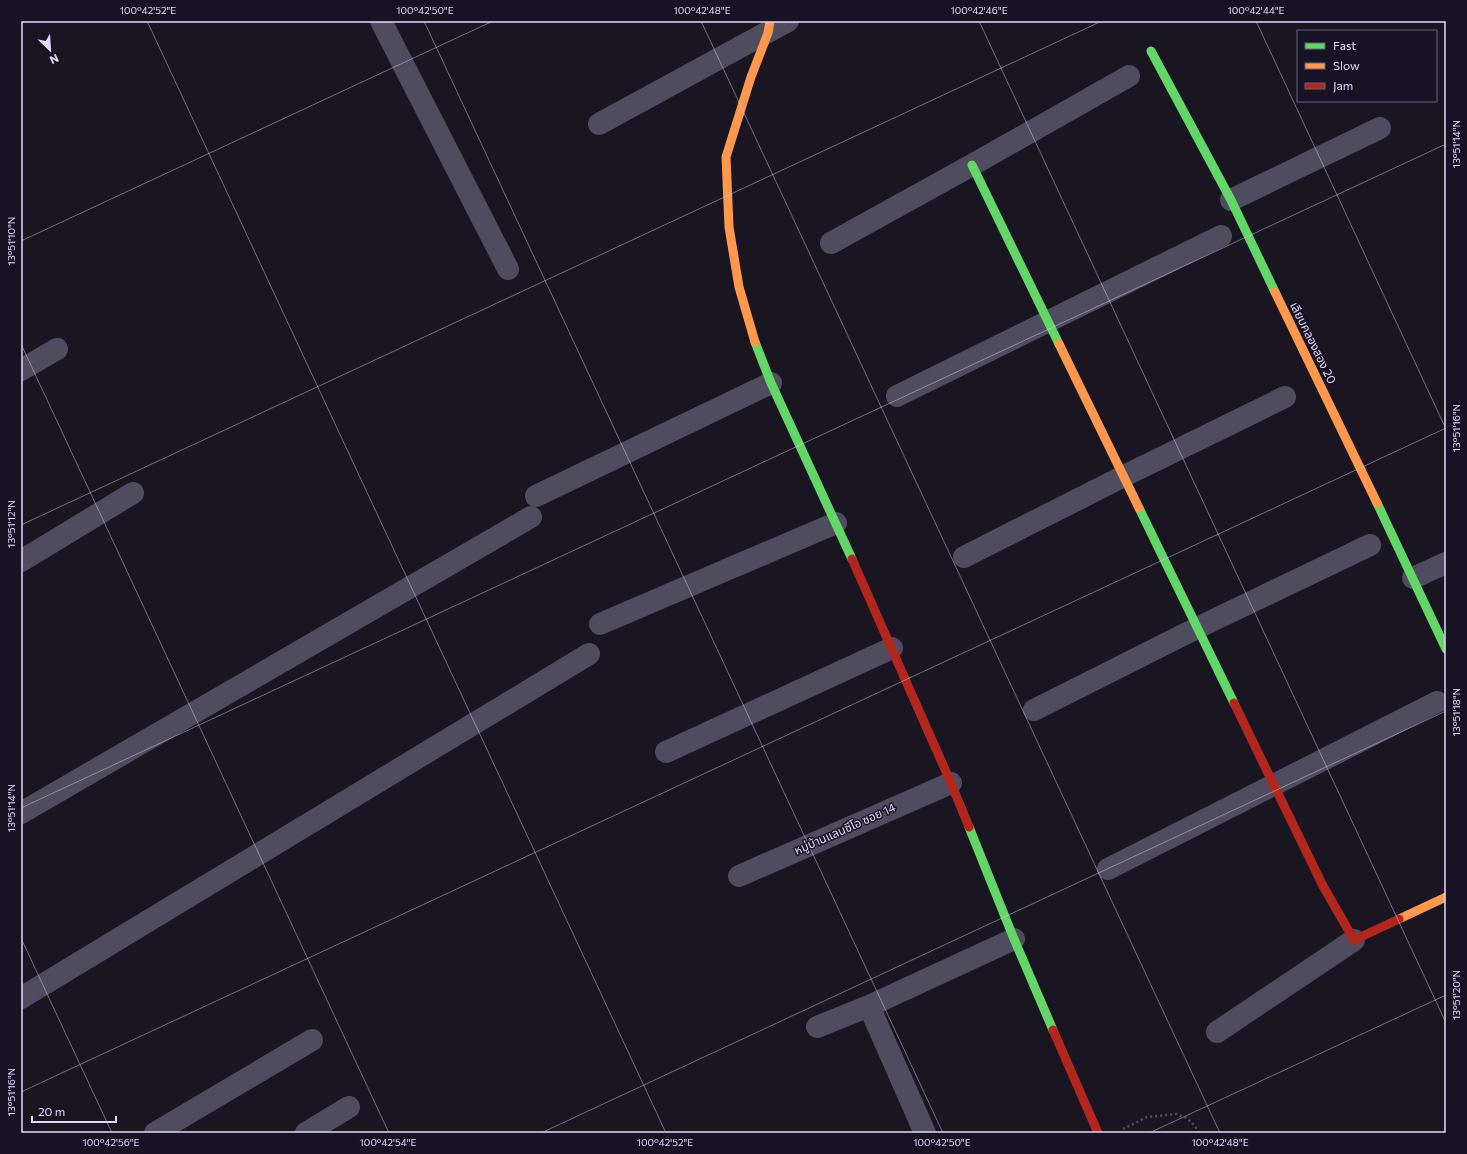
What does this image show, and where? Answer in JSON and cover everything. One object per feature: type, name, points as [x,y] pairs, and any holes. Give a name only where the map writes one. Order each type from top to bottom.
[{"type":"street","points":[[381,21],[508,269]]},
{"type":"street","points":[[599,124],[769,27],[788,21]]},
{"type":"street","points":[[769,27],[744,98],[726,157],[729,227],[739,286],[756,345],[771,383],[836,523],[951,783],[1014,939],[1098,1133]]},
{"type":"street","name":"เลียบคลองสอง 20","points":[[1151,51],[1230,200],[1446,649]]},
{"type":"street","points":[[831,243],[1129,76]]},
{"type":"street","points":[[1230,200],[1380,128]]},
{"type":"street","points":[[972,165],[1323,886],[1354,940]]},
{"type":"street","points":[[896,396],[1221,236]]},
{"type":"street","points":[[21,370],[57,349]]},
{"type":"street","points":[[536,496],[771,383]]},
{"type":"street","points":[[964,557],[1285,397]]},
{"type":"street","points":[[21,561],[133,493]]},
{"type":"street","points":[[21,813],[531,517]]},
{"type":"street","points":[[600,624],[836,523]]},
{"type":"street","points":[[1034,710],[1197,628],[1370,545]]},
{"type":"street","points":[[1413,578],[1446,563]]},
{"type":"street","points":[[666,752],[892,648]]},
{"type":"street","points":[[21,998],[589,654]]},
{"type":"street","points":[[1108,869],[1437,702]]},
{"type":"street","name":"หมู่บ้านแลนซีโอ ซอย 14","points":[[739,876],[951,783]]},
{"type":"street","points":[[1217,1032],[1354,940],[1446,897]]},
{"type":"street","points":[[818,1027],[869,1006],[1014,939]]},
{"type":"street","points":[[869,1006],[925,1133]]},
{"type":"street","points":[[155,1133],[312,1040]]},
{"type":"street","points":[[306,1133],[349,1107]]},
{"type":"path","points":[[1121,1130],[1147,1117],[1176,1114],[1187,1118],[1196,1126],[1199,1133]]},
{"type":"traffic: fast","points":[[1151,51],[1231,200],[1275,292]]},
{"type":"traffic: fast","points":[[972,165],[1059,344]]},
{"type":"traffic: fast","points":[[755,342],[771,383],[852,559]]},
{"type":"traffic: fast","points":[[1377,503],[1446,649]]},
{"type":"traffic: fast","points":[[1139,508],[1234,703]]},
{"type":"traffic: fast","points":[[969,827],[1014,939],[1053,1030]]},
{"type":"traffic: slow","points":[[755,342],[739,287],[729,227],[726,157],[751,77],[768,33],[770,21]]},
{"type":"traffic: slow","points":[[1275,292],[1377,503]]},
{"type":"traffic: slow","points":[[1059,344],[1139,508]]},
{"type":"traffic: slow","points":[[1399,919],[1446,897]]},
{"type":"traffic: jam","points":[[852,559],[969,827]]},
{"type":"traffic: jam","points":[[1234,703],[1323,886],[1354,940],[1399,919]]},
{"type":"traffic: jam","points":[[1053,1030],[1098,1133]]}]
